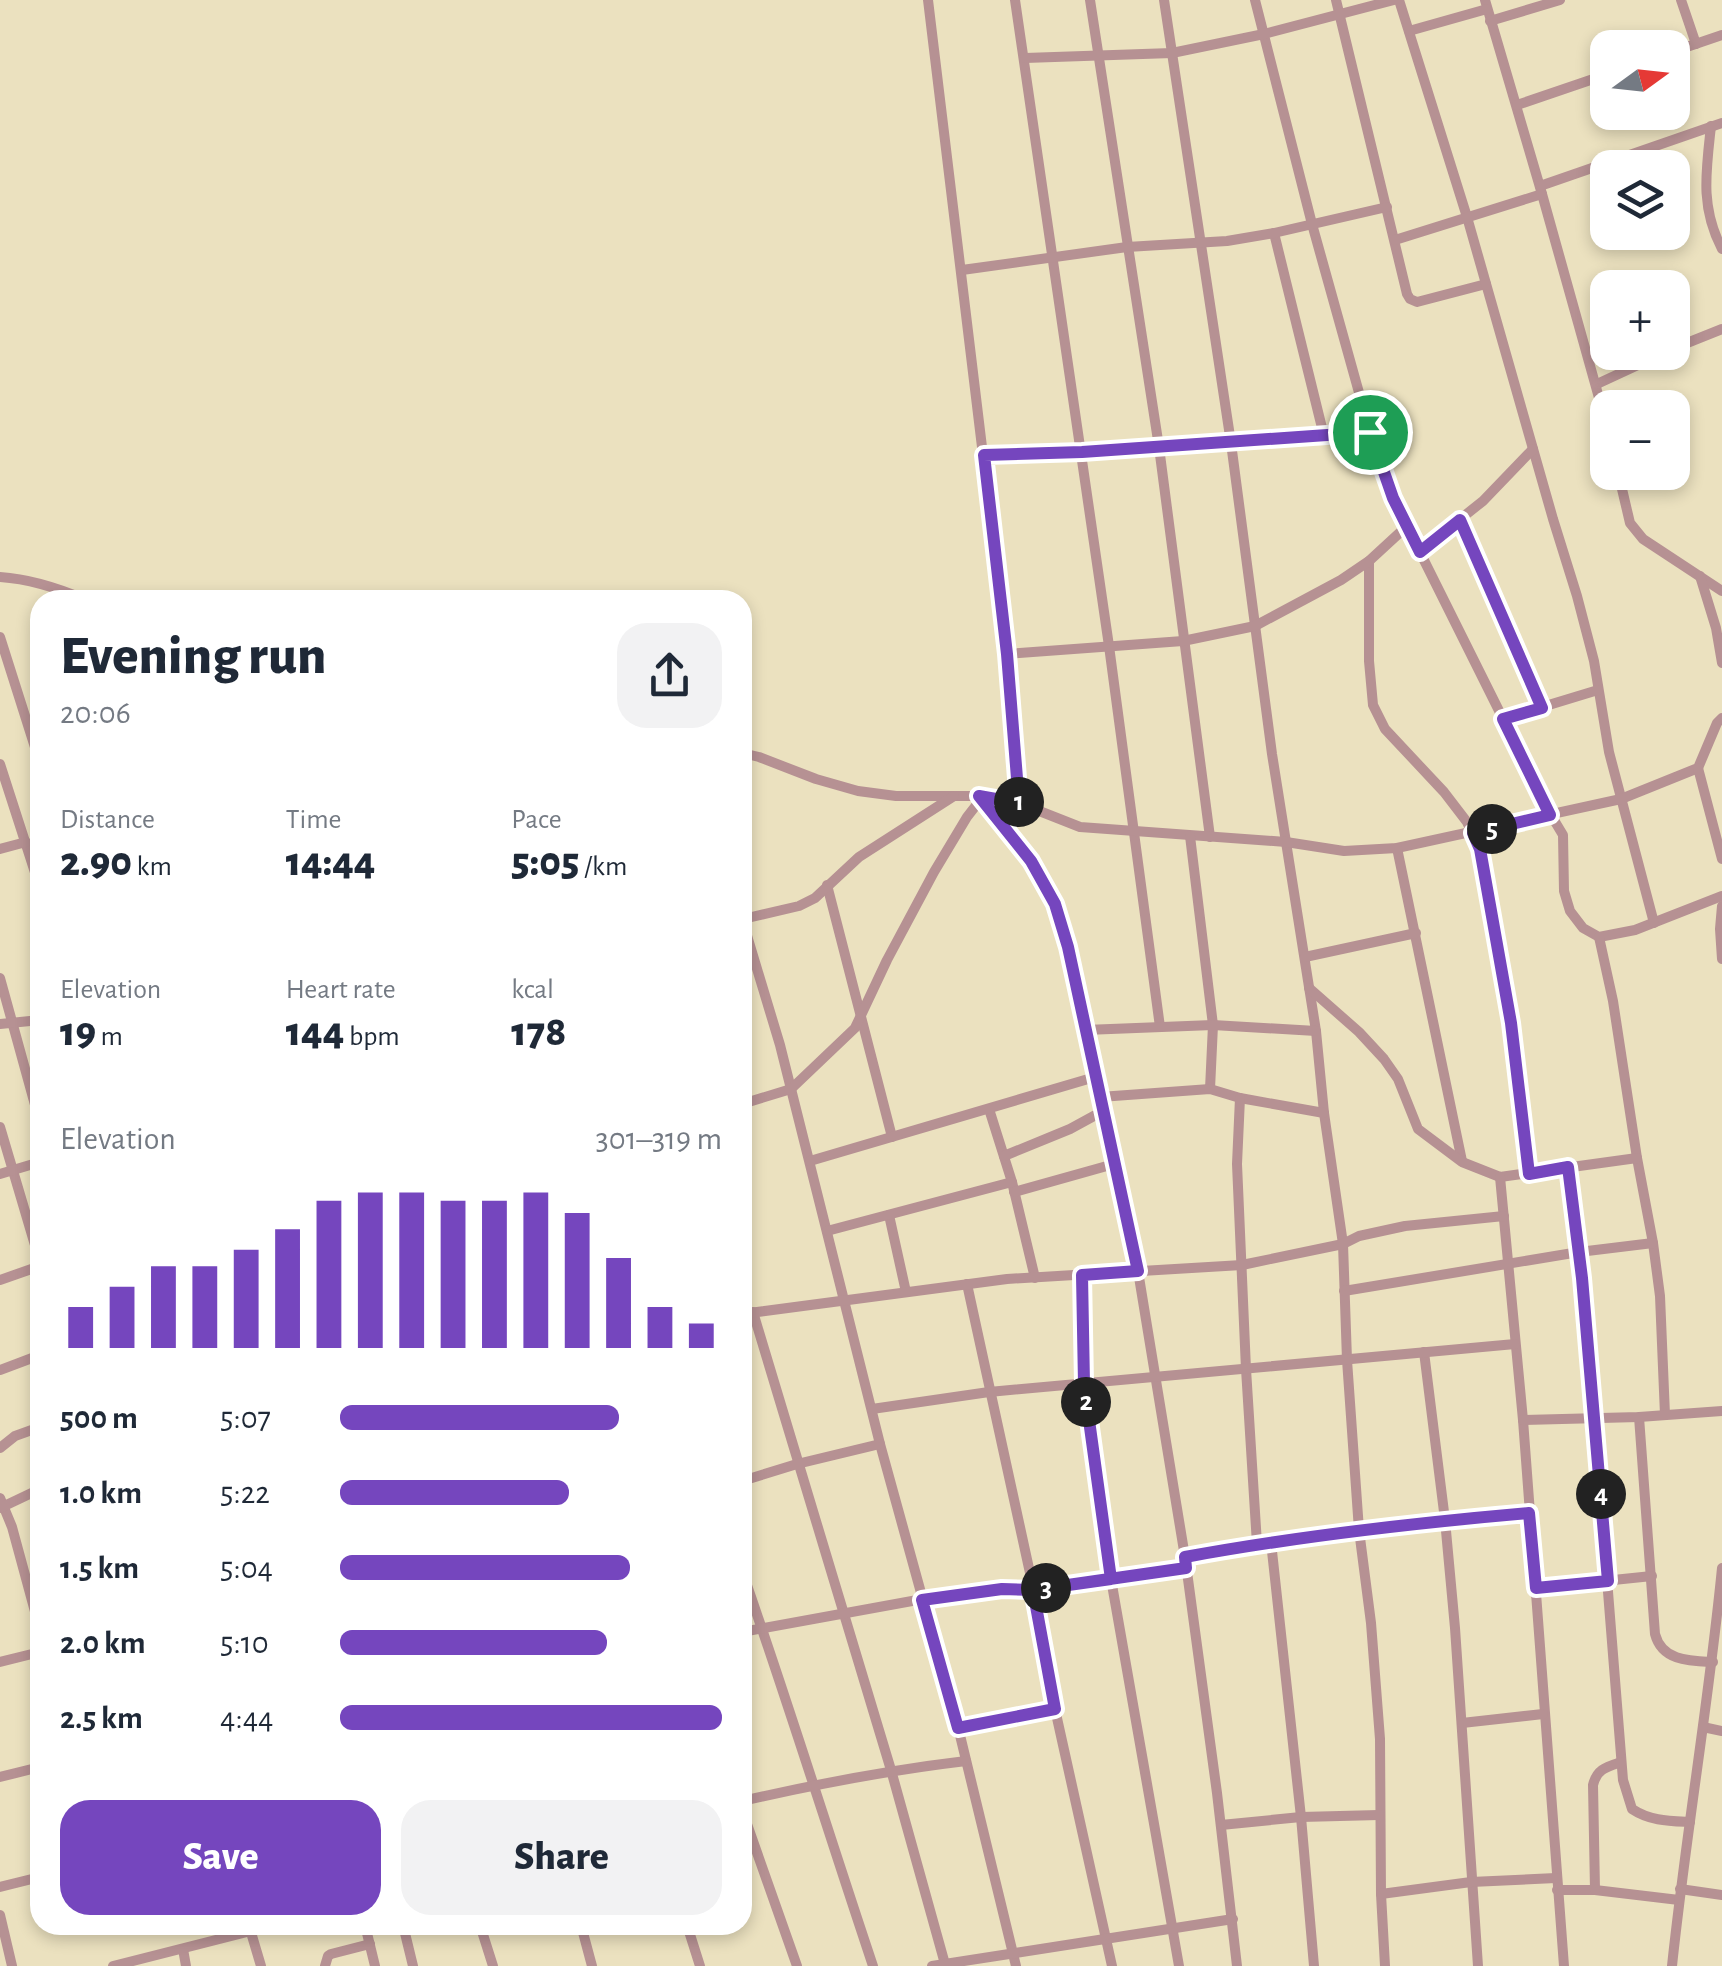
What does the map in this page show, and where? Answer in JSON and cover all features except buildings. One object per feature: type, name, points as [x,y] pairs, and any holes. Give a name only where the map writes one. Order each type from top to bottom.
[{"type":"street","points":[[928,0],[1007,654],[1019,803]]},
{"type":"street","points":[[1015,0],[1082,452],[1160,1027]]},
{"type":"street","points":[[1090,0],[1158,448],[1210,837]]},
{"type":"street","points":[[1164,0],[1316,1031],[1342,1244],[1359,1530],[1380,1738],[1380,1894],[1386,1966]]},
{"type":"street","points":[[1255,0],[1370,432],[1393,498],[1562,834],[1564,892],[1570,911],[1583,928],[1599,937],[1654,923],[1722,896]]},
{"type":"street","points":[[1336,0],[1407,294],[1417,302],[1486,284]]},
{"type":"street","points":[[1025,58],[1172,53],[1396,0],[1467,218],[1577,596],[1594,661],[1609,752],[1654,923]]},
{"type":"street","points":[[1408,31],[1487,10],[1560,0]]},
{"type":"street","points":[[1681,0],[1696,44]]},
{"type":"street","points":[[1487,10],[1598,390]]},
{"type":"street","points":[[1690,46],[1722,35]]},
{"type":"street","points":[[1517,105],[1590,80]]},
{"type":"street","points":[[1396,240],[1467,218],[1716,124]]},
{"type":"street","points":[[1716,124],[1705,176],[1707,215],[1722,249]]},
{"type":"street","points":[[962,270],[1128,246],[1200,243],[1274,233],[1387,207]]},
{"type":"street","points":[[1274,233],[1324,436]]},
{"type":"street","points":[[1690,342],[1722,329]]},
{"type":"street","points":[[1596,384],[1627,370]]},
{"type":"street","points":[[984,455],[1158,448],[1370,432]]},
{"type":"street","points":[[1420,552],[1483,502],[1532,449]]},
{"type":"street","points":[[1622,490],[1630,522],[1643,540],[1722,592]]},
{"type":"street","points":[[1460,520],[1542,708]]},
{"type":"street","points":[[1007,654],[1182,641],[1255,626],[1341,580],[1369,561],[1407,526]]},
{"type":"street","points":[[1369,561],[1372,705],[1385,729],[1444,792],[1480,849],[1511,1023],[1529,1174]]},
{"type":"street","points":[[1700,576],[1722,664]]},
{"type":"street","points":[[0,577],[50,585],[59,590]]},
{"type":"street","points":[[0,637],[30,732]]},
{"type":"street","points":[[1503,719],[1598,690]]},
{"type":"street","points":[[752,755],[858,790],[1019,803],[1080,827],[1286,842],[1344,852],[1397,848],[1622,799],[1698,768],[1720,725]]},
{"type":"street","points":[[0,764],[30,844]]},
{"type":"street","points":[[1698,768],[1722,860]]},
{"type":"street","points":[[752,917],[799,906],[814,898],[859,857],[954,796]]},
{"type":"street","points":[[752,1101],[791,1089],[844,1041],[862,1018],[887,960],[934,872],[980,798]]},
{"type":"street","points":[[980,798],[1031,861],[1055,904],[1068,947],[1138,1271],[1186,1562],[1237,1966]]},
{"type":"street","points":[[1190,836],[1213,1025],[1210,1089]]},
{"type":"street","points":[[1397,848],[1462,1162]]},
{"type":"street","points":[[0,849],[30,849]]},
{"type":"street","points":[[827,884],[892,1137]]},
{"type":"street","points":[[1722,906],[1722,959]]},
{"type":"street","points":[[1305,957],[1416,932]]},
{"type":"street","points":[[1599,937],[1654,1243],[1665,1415]]},
{"type":"street","points":[[752,954],[958,1728],[1016,1966]]},
{"type":"street","points":[[0,978],[6,1023],[30,1094]]},
{"type":"street","points":[[1309,988],[1384,1058],[1398,1079],[1418,1129],[1462,1162],[1500,1178],[1637,1158]]},
{"type":"street","points":[[1085,1030],[1213,1025],[1316,1031]]},
{"type":"street","points":[[810,1161],[1095,1077]]},
{"type":"street","points":[[1100,1097],[1210,1089],[1324,1112]]},
{"type":"street","points":[[1240,1098],[1237,1164],[1258,1544]]},
{"type":"street","points":[[989,1109],[1036,1278]]},
{"type":"street","points":[[1004,1156],[1103,1111]]},
{"type":"street","points":[[0,1130],[30,1229]]},
{"type":"street","points":[[827,1231],[1114,1164]]},
{"type":"street","points":[[0,1174],[30,1165]]},
{"type":"street","points":[[1568,1167],[1595,1418],[1626,1794],[1632,1809],[1642,1816],[1690,1822]]},
{"type":"street","points":[[1500,1178],[1523,1420],[1564,1966]]},
{"type":"street","points":[[889,1215],[906,1292]]},
{"type":"street","points":[[752,1312],[967,1284],[1242,1265],[1405,1226],[1504,1216]]},
{"type":"street","points":[[1344,1291],[1654,1243]]},
{"type":"street","points":[[0,1280],[30,1268]]},
{"type":"street","points":[[1082,1275],[1084,1384],[1111,1579],[1179,1966]]},
{"type":"street","points":[[967,1284],[1112,1966]]},
{"type":"street","points":[[752,1325],[845,1614],[945,1964]]},
{"type":"street","points":[[872,1408],[989,1392],[1515,1344]]},
{"type":"street","points":[[1424,1352],[1445,1520],[1478,1966]]},
{"type":"street","points":[[0,1370],[30,1359]]},
{"type":"street","points":[[1523,1420],[1722,1411]]},
{"type":"street","points":[[1639,1417],[1658,1646],[1665,1653],[1687,1660],[1713,1662]]},
{"type":"street","points":[[0,1448],[30,1431]]},
{"type":"street","points":[[752,1478],[880,1444]]},
{"type":"street","points":[[30,1493],[1,1504],[12,1528],[30,1594]]},
{"type":"street","points":[[752,1629],[922,1600],[1111,1579],[1271,1542],[1529,1513]]},
{"type":"street","points":[[1271,1542],[1302,1817],[1314,1966]]},
{"type":"street","points":[[1672,1966],[1722,1568]]},
{"type":"street","points":[[1536,1588],[1652,1576]]},
{"type":"street","points":[[752,1598],[873,1966]]},
{"type":"street","points":[[0,1662],[30,1654]]},
{"type":"street","points":[[958,1728],[1055,1709]]},
{"type":"street","points":[[1462,1723],[1543,1714]]},
{"type":"street","points":[[1704,1727],[1722,1731]]},
{"type":"street","points":[[752,1798],[891,1770],[966,1761]]},
{"type":"street","points":[[1594,1890],[1593,1785],[1603,1768],[1621,1762]]},
{"type":"street","points":[[0,1777],[30,1770]]},
{"type":"street","points":[[1221,1825],[1379,1814]]},
{"type":"street","points":[[752,1838],[797,1966]]},
{"type":"street","points":[[0,1887],[30,1880]]},
{"type":"street","points":[[1380,1894],[1472,1882],[1722,1895]]},
{"type":"street","points":[[0,1915],[12,1966]]},
{"type":"street","points":[[932,1966],[1233,1919]]},
{"type":"street","points":[[113,1966],[228,1935]]},
{"type":"street","points":[[252,1935],[261,1966]]},
{"type":"street","points":[[368,1935],[375,1966]]},
{"type":"street","points":[[405,1935],[413,1966]]},
{"type":"street","points":[[483,1935],[493,1966]]},
{"type":"street","points":[[584,1935],[592,1966]]},
{"type":"street","points":[[690,1935],[700,1966]]},
{"type":"street","points":[[325,1966],[331,1954],[370,1944]]},
{"type":"street","points":[[183,1949],[186,1966]]},
{"type":"route","points":[[1370,432],[984,455],[1019,803],[979,796],[1031,861],[1055,904],[1068,947],[1138,1271],[1082,1275],[1084,1384],[1111,1579],[922,1600],[958,1728],[1055,1709],[1033,1590],[1111,1579],[1186,1568],[1185,1557],[1271,1542],[1529,1513],[1536,1588],[1608,1581],[1582,1278],[1568,1167],[1529,1174],[1511,1023],[1480,849],[1473,833],[1550,815],[1503,719],[1542,708],[1460,520],[1420,552],[1393,498],[1370,432]]}]
